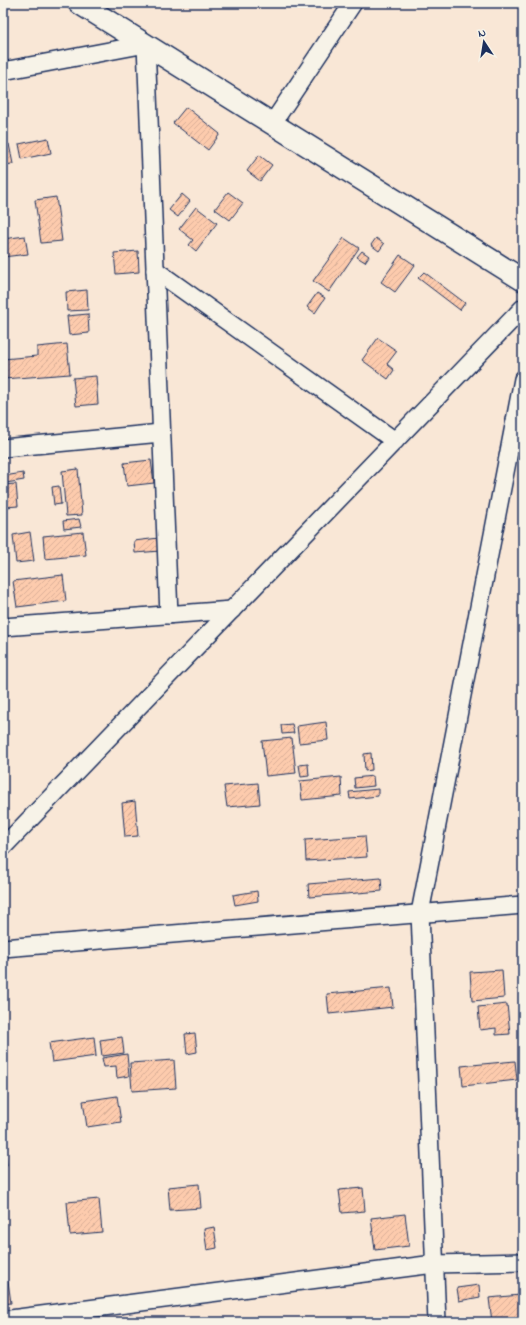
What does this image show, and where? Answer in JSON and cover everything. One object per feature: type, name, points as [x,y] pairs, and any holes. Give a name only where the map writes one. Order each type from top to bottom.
[{"type":"street","points":[[79,3],[523,280]]},
{"type":"street","points":[[272,124],[353,3]]},
{"type":"street","points":[[3,71],[146,44]]},
{"type":"street","points":[[146,44],[169,615]]},
{"type":"street","points":[[155,270],[395,441]]},
{"type":"street","points":[[3,848],[523,308]]},
{"type":"street","points":[[437,1322],[420,913],[523,379]]},
{"type":"street","points":[[3,448],[161,433]]},
{"type":"street","points":[[3,627],[232,610]]},
{"type":"street","points":[[3,948],[523,905]]},
{"type":"street","points":[[3,1320],[434,1264],[523,1262]]},
{"type":"building","points":[[186,107],[220,134],[208,150],[173,123]]},
{"type":"building","points":[[48,138],[51,153],[22,159],[19,144]]},
{"type":"building","points":[[9,144],[13,164],[3,165],[3,145]]},
{"type":"building","points":[[259,155],[272,165],[260,181],[247,171]]},
{"type":"building","points":[[228,192],[243,203],[230,220],[215,209]]},
{"type":"building","points":[[182,194],[190,201],[178,217],[169,210]]},
{"type":"building","points":[[56,197],[62,241],[41,243],[35,200]]},
{"type":"building","points":[[196,207],[217,223],[196,251],[189,245],[193,240],[179,229]]},
{"type":"building","points":[[25,236],[28,254],[3,257],[3,239]]},
{"type":"building","points":[[344,238],[359,248],[329,292],[313,281]]},
{"type":"building","points":[[376,238],[384,244],[379,251],[371,245]]},
{"type":"building","points":[[138,251],[139,272],[116,274],[114,253]]},
{"type":"building","points":[[362,251],[369,256],[365,262],[357,257]]},
{"type":"building","points":[[400,255],[415,265],[395,292],[381,282]]},
{"type":"building","points":[[424,272],[465,303],[460,310],[418,278]]},
{"type":"building","points":[[87,290],[88,310],[67,311],[66,292]]},
{"type":"building","points":[[317,293],[325,298],[315,313],[307,307]]},
{"type":"building","points":[[88,314],[89,333],[69,335],[67,316]]},
{"type":"building","points":[[378,338],[397,351],[387,364],[394,370],[388,379],[362,360]]},
{"type":"building","points":[[67,344],[70,374],[3,379],[3,359],[37,356],[37,347]]},
{"type":"building","points":[[96,376],[98,404],[76,406],[73,378]]},
{"type":"building","points":[[151,460],[154,483],[127,486],[124,463]]},
{"type":"building","points":[[78,469],[82,515],[66,516],[62,471]]},
{"type":"building","points":[[23,473],[24,480],[6,483],[4,476]]},
{"type":"building","points":[[16,484],[18,506],[6,507],[3,485]]},
{"type":"building","points":[[59,486],[61,504],[54,505],[52,487]]},
{"type":"building","points":[[79,519],[81,527],[64,529],[63,521]]},
{"type":"building","points":[[30,532],[34,561],[16,563],[13,535]]},
{"type":"building","points":[[83,532],[86,555],[45,559],[43,536]]},
{"type":"building","points":[[159,538],[160,551],[135,553],[134,541]]},
{"type":"building","points":[[63,575],[66,601],[17,607],[13,581]]},
{"type":"building","points":[[326,722],[328,740],[299,743],[297,726]]},
{"type":"building","points":[[292,724],[294,733],[282,734],[281,725]]},
{"type":"building","points":[[292,738],[296,773],[266,776],[262,741]]},
{"type":"building","points":[[371,753],[372,770],[365,771],[364,754]]},
{"type":"building","points":[[308,764],[309,776],[301,777],[299,765]]},
{"type":"building","points":[[373,776],[374,786],[355,788],[354,778]]},
{"type":"building","points":[[341,777],[342,796],[302,800],[300,781]]},
{"type":"building","points":[[258,783],[260,804],[227,807],[224,786]]},
{"type":"building","points":[[378,789],[378,796],[350,799],[349,792]]},
{"type":"building","points":[[135,801],[138,836],[125,837],[122,803]]},
{"type":"building","points":[[365,836],[367,857],[306,861],[305,840]]},
{"type":"building","points":[[381,878],[382,891],[309,897],[308,884]]},
{"type":"building","points":[[257,891],[258,901],[235,905],[233,895]]},
{"type":"building","points":[[502,970],[504,998],[472,1001],[470,972]]},
{"type":"building","points":[[391,988],[393,1007],[329,1014],[327,994]]},
{"type":"building","points":[[507,1004],[510,1034],[496,1035],[496,1028],[480,1030],[478,1007]]},
{"type":"building","points":[[195,1033],[197,1052],[187,1054],[185,1034]]},
{"type":"building","points":[[94,1037],[96,1056],[52,1062],[49,1043]]},
{"type":"building","points":[[122,1037],[124,1053],[102,1056],[100,1040]]},
{"type":"building","points":[[127,1054],[129,1076],[117,1078],[116,1066],[104,1067],[102,1058]]},
{"type":"building","points":[[174,1060],[176,1088],[132,1091],[130,1063]]},
{"type":"building","points":[[515,1061],[517,1080],[463,1086],[461,1066]]},
{"type":"building","points":[[117,1096],[121,1122],[87,1127],[83,1101]]},
{"type":"building","points":[[3,1136],[7,1165],[3,1166]]},
{"type":"building","points":[[199,1184],[201,1208],[170,1210],[168,1187]]},
{"type":"building","points":[[363,1188],[365,1211],[342,1213],[339,1190]]},
{"type":"building","points":[[99,1199],[102,1232],[70,1235],[67,1202]]},
{"type":"building","points":[[405,1214],[409,1246],[375,1250],[371,1218]]},
{"type":"building","points":[[214,1227],[217,1248],[207,1250],[204,1229]]},
{"type":"building","points":[[8,1281],[11,1303],[3,1304],[3,1282]]},
{"type":"building","points":[[479,1285],[480,1297],[459,1301],[457,1288]]},
{"type":"building","points":[[520,1295],[523,1322],[492,1322],[489,1298]]}]
